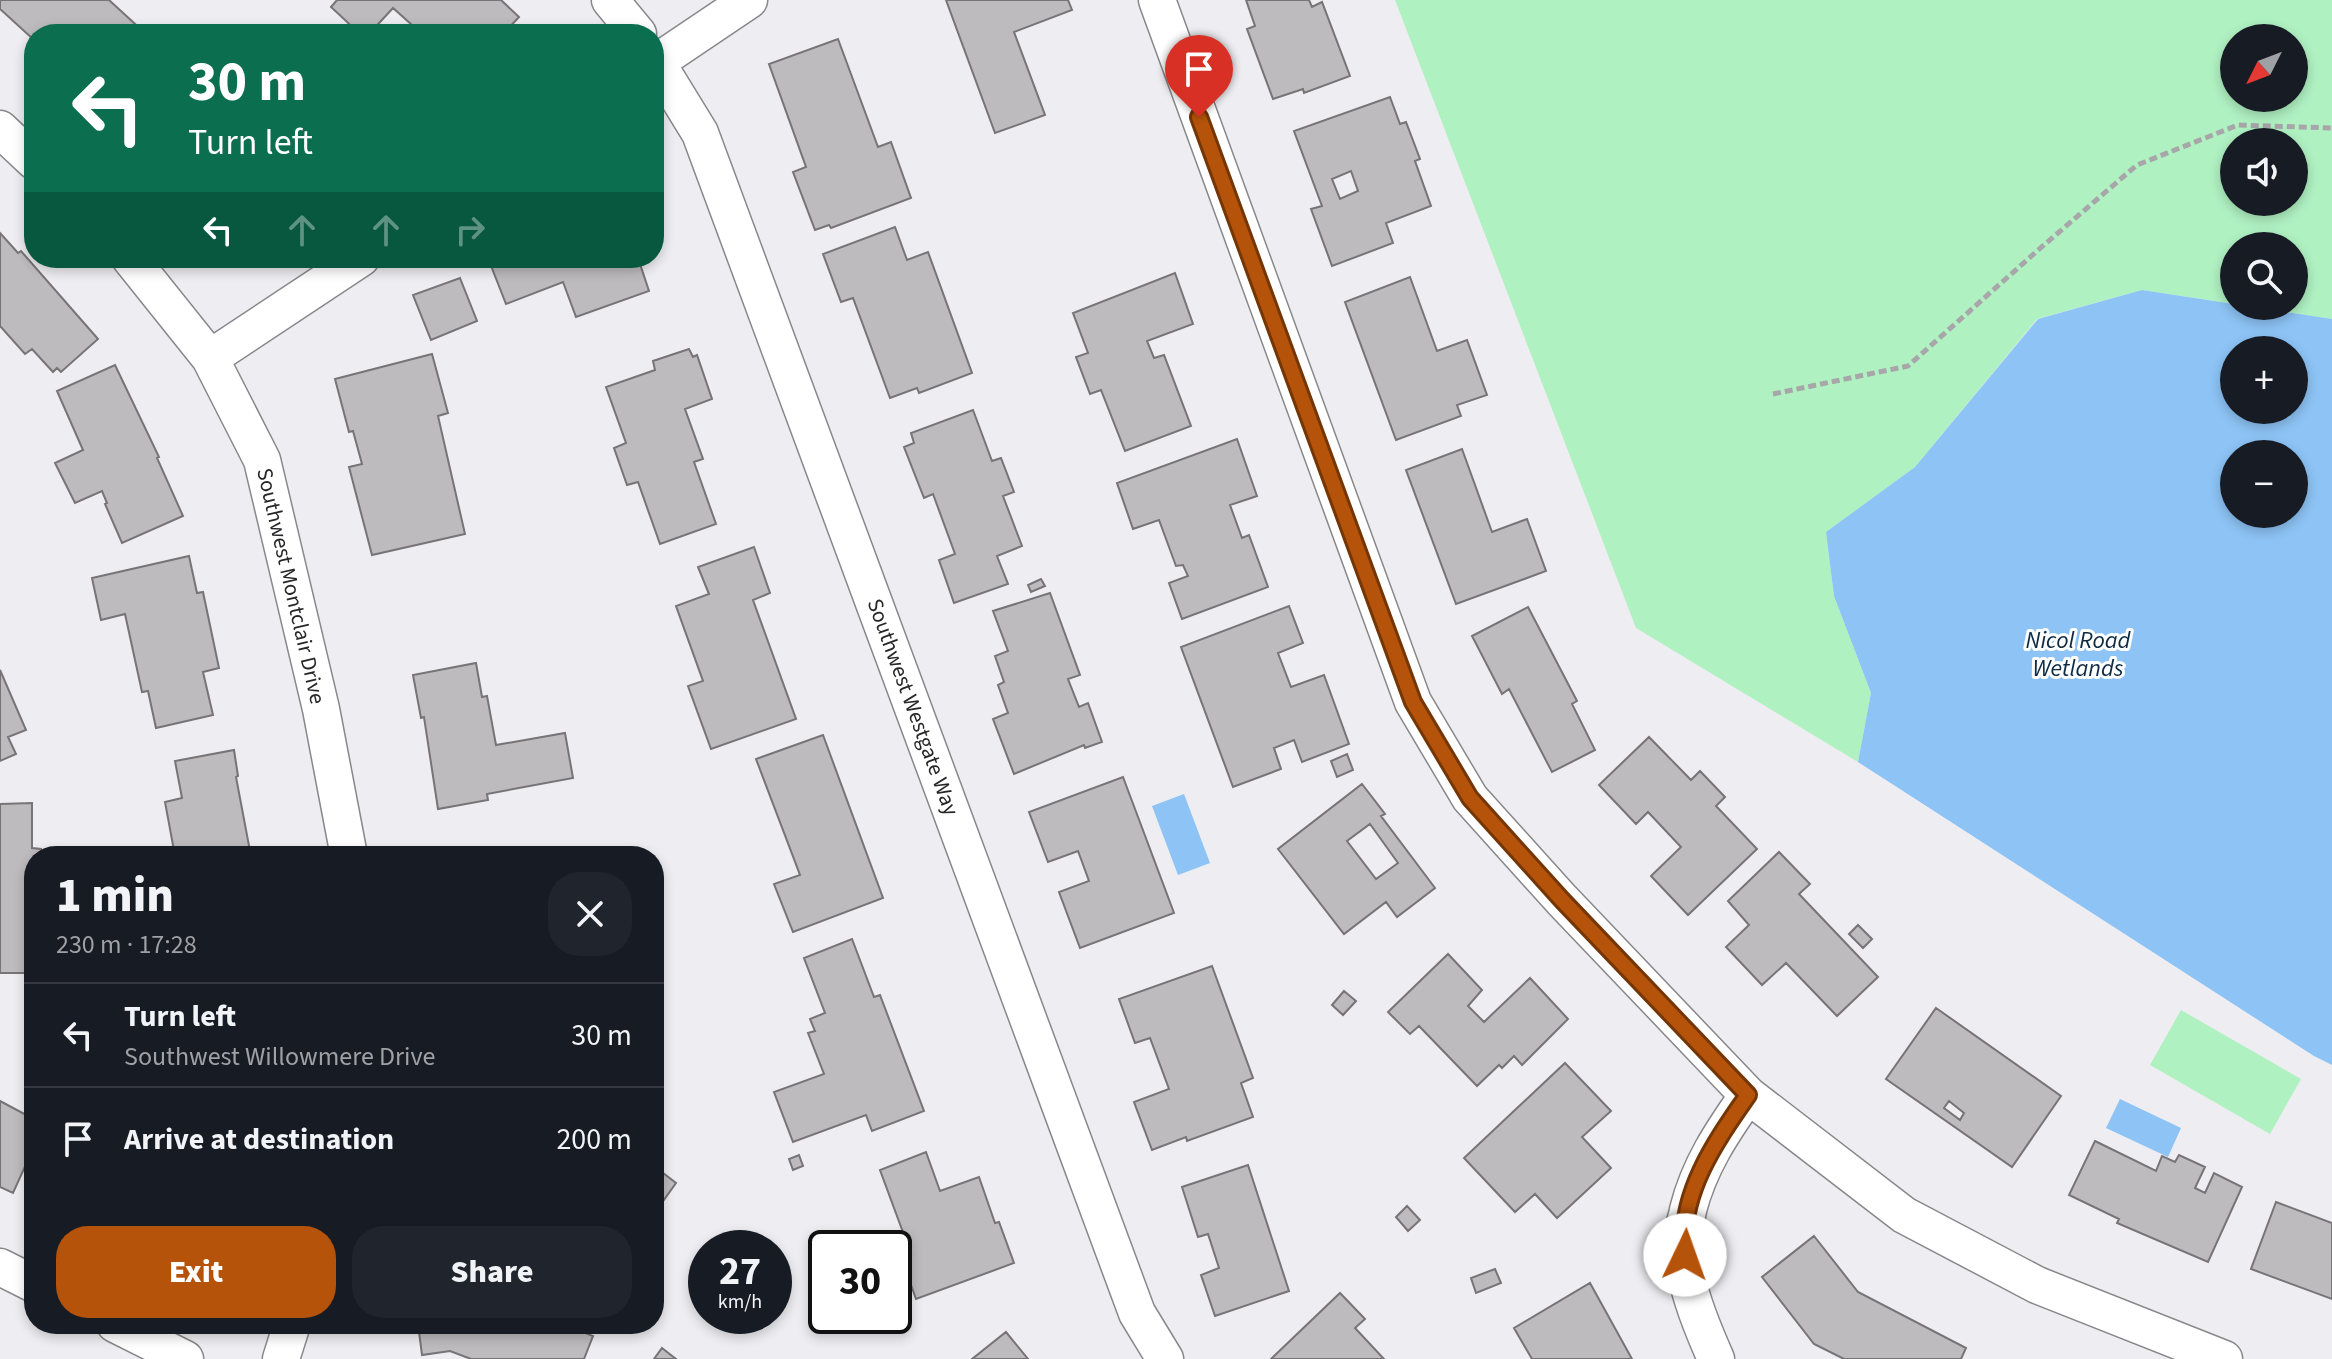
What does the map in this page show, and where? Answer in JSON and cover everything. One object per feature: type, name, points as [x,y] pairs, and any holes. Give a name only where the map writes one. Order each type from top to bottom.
[{"type":"street","name":"Southwest Westgate Way","points":[[610,0],[628,24]]},
{"type":"street","points":[[664,47],[749,0]]},
{"type":"street","points":[[1157,0],[1413,702],[1470,798],[1562,900],[1748,1095],[1904,1215],[2037,1285],[2224,1359]]},
{"type":"street","name":"Southwest Westgate Way","points":[[664,75],[700,133],[1137,1313],[1165,1359]]},
{"type":"street","points":[[0,129],[24,152]]},
{"type":"street","name":"Southwest Montclair Drive","points":[[138,268],[210,358],[262,460],[321,709],[347,846]]},
{"type":"street","points":[[210,358],[346,268]]},
{"type":"street","points":[[1716,1359],[1699,1322],[1688,1277],[1683,1234],[1694,1187],[1712,1147],[1748,1095]]},
{"type":"street","points":[[0,1267],[24,1279]]},
{"type":"street","points":[[135,1334],[185,1359]]},
{"type":"street","points":[[281,1359],[289,1334]]},
{"type":"path","points":[[1773,394],[1908,366],[2137,165],[2238,125],[2332,128]]},
{"type":"green space","points":[[1395,0],[2332,0],[2332,319],[2308,315],[2308,232],[2220,232],[2220,302],[2142,290],[2037,319],[1915,467],[1826,532],[1834,596],[1871,693],[1858,762],[1636,628]]},
{"type":"green space","points":[[2181,1010],[2301,1079],[2270,1134],[2150,1065]]},
{"type":"water","name":"Nicol Road Wetlands","points":[[2142,290],[2220,302],[2220,320],[2308,320],[2308,315],[2332,319],[2332,1065],[1858,762],[1871,693],[1834,596],[1826,532],[1915,467],[2038,319]]},
{"type":"water","points":[[1184,794],[1210,863],[1178,875],[1152,806]]},
{"type":"water","points":[[2120,1099],[2181,1128],[2168,1157],[2106,1128]]},
{"type":"building","points":[[0,0],[109,0],[135,24],[24,24],[24,31],[0,9]]},
{"type":"building","points":[[337,0],[501,0],[519,17],[512,24],[411,24],[393,8],[378,24],[349,24],[331,7]]},
{"type":"building","points":[[946,0],[1068,0],[1072,10],[1014,32],[1045,115],[995,133]]},
{"type":"building","points":[[1246,0],[1309,0],[1312,7],[1322,2],[1350,76],[1304,93],[1303,89],[1273,99],[1247,29],[1255,26]]},
{"type":"building","points":[[838,39],[878,147],[891,142],[911,198],[831,228],[829,225],[815,230],[793,172],[806,167],[769,64]]},
{"type":"building","points":[[1390,97],[1400,124],[1406,122],[1420,159],[1415,161],[1431,206],[1386,223],[1393,243],[1332,266],[1311,209],[1322,206],[1294,131]],"holes":[[[1351,171],[1358,191],[1340,199],[1332,179]]]},
{"type":"building","points":[[895,227],[907,260],[928,252],[972,373],[919,393],[917,388],[890,398],[853,298],[841,302],[823,254]]},
{"type":"building","points":[[0,233],[18,253],[21,251],[24,254],[24,268],[36,268],[98,339],[61,372],[57,368],[53,372],[32,349],[25,354],[0,326]]},
{"type":"building","points":[[492,268],[641,268],[649,291],[576,317],[563,282],[506,304]]},
{"type":"building","points":[[1175,273],[1193,324],[1147,341],[1154,358],[1164,355],[1191,426],[1125,451],[1101,390],[1090,394],[1076,357],[1088,353],[1073,313]]},
{"type":"building","points":[[1410,277],[1437,351],[1467,340],[1487,395],[1457,405],[1461,416],[1396,440],[1345,302]]},
{"type":"building","points":[[460,278],[477,321],[431,340],[413,295]]},
{"type":"building","points":[[689,349],[693,357],[697,355],[712,399],[685,409],[703,459],[694,462],[716,524],[660,544],[638,482],[627,485],[614,448],[626,443],[606,387],[655,370],[653,361]]},
{"type":"building","points":[[432,354],[448,413],[438,416],[465,534],[372,555],[349,467],[362,464],[353,431],[349,432],[335,379]]},
{"type":"building","points":[[115,365],[183,516],[122,543],[102,491],[75,503],[55,463],[83,450],[57,391]]},
{"type":"building","points":[[973,410],[992,461],[1001,458],[1014,492],[1003,496],[1022,546],[997,556],[1008,584],[954,603],[939,560],[955,554],[933,494],[924,498],[904,447],[914,443],[911,433]]},
{"type":"building","points":[[1237,439],[1257,496],[1230,505],[1242,538],[1249,535],[1268,587],[1182,619],[1169,583],[1188,576],[1183,565],[1176,566],[1159,520],[1133,529],[1117,483]]},
{"type":"building","points":[[1462,449],[1492,532],[1527,519],[1546,571],[1456,604],[1406,470]]},
{"type":"building","points":[[754,547],[770,593],[753,600],[796,719],[711,749],[688,686],[703,681],[676,606],[709,594],[698,567]]},
{"type":"building","points":[[189,556],[197,593],[203,592],[219,668],[203,672],[213,715],[156,728],[148,691],[142,692],[125,614],[101,620],[92,578]]},
{"type":"building","points":[[1041,579],[1045,586],[1031,592],[1028,585]]},
{"type":"building","points":[[1050,593],[1080,675],[1068,679],[1079,707],[1088,703],[1102,742],[1085,748],[1084,745],[1014,774],[993,719],[1008,713],[998,685],[1004,682],[995,656],[1008,651],[993,611]]},
{"type":"building","points":[[1289,606],[1303,643],[1278,653],[1291,687],[1324,675],[1349,744],[1302,762],[1294,740],[1274,748],[1281,769],[1233,787],[1181,647]]},
{"type":"building","points":[[1528,607],[1577,701],[1572,704],[1595,750],[1552,772],[1509,689],[1502,694],[1472,636]]},
{"type":"building","points":[[476,663],[482,697],[487,696],[496,745],[565,733],[573,778],[487,794],[488,800],[438,809],[424,717],[421,718],[413,675]]},
{"type":"building","points":[[0,670],[26,730],[8,737],[16,754],[0,761]]},
{"type":"building","points":[[823,735],[883,898],[793,932],[774,884],[800,875],[756,759]]},
{"type":"building","points":[[1649,737],[1691,780],[1700,771],[1725,797],[1716,806],[1757,849],[1688,915],[1651,876],[1681,847],[1648,812],[1636,824],[1599,785]]},
{"type":"building","points":[[234,750],[249,846],[173,846],[165,802],[182,798],[175,761]]},
{"type":"building","points":[[1347,754],[1353,770],[1337,777],[1331,761]]},
{"type":"building","points":[[1123,777],[1174,913],[1080,948],[1059,892],[1089,881],[1078,851],[1048,862],[1029,812]]},
{"type":"building","points":[[1362,784],[1385,814],[1381,816],[1435,888],[1397,917],[1386,902],[1344,934],[1278,849]],"holes":[[[1370,824],[1398,863],[1376,879],[1347,841]]]},
{"type":"building","points":[[32,803],[32,846],[24,846],[24,973],[0,973],[0,804]]},
{"type":"building","points":[[1779,852],[1810,884],[1799,894],[1878,977],[1837,1016],[1786,963],[1762,985],[1726,947],[1749,925],[1728,901]]},
{"type":"building","points":[[1858,925],[1872,939],[1863,948],[1849,934]]},
{"type":"building","points":[[852,939],[874,997],[880,995],[924,1111],[872,1131],[866,1115],[793,1142],[774,1092],[824,1074],[808,1033],[815,1031],[810,1019],[825,1013],[804,958]]},
{"type":"building","points":[[1448,954],[1482,990],[1468,1006],[1484,1022],[1530,978],[1568,1019],[1522,1065],[1514,1056],[1502,1068],[1499,1065],[1477,1086],[1419,1026],[1410,1034],[1388,1012]]},
{"type":"building","points":[[1212,966],[1253,1078],[1241,1083],[1253,1117],[1152,1150],[1134,1102],[1169,1089],[1150,1038],[1135,1043],[1119,999]]},
{"type":"building","points":[[1344,991],[1356,1001],[1343,1015],[1332,1005]]},
{"type":"building","points":[[1936,1008],[2061,1096],[2012,1167],[1886,1079]],"holes":[[[1949,1101],[1964,1113],[1960,1120],[1944,1108]]]},
{"type":"building","points":[[1565,1063],[1611,1111],[1582,1137],[1611,1168],[1557,1218],[1535,1194],[1515,1212],[1464,1158]]},
{"type":"building","points":[[0,1101],[24,1114],[24,1169],[13,1193],[0,1187]]},
{"type":"building","points":[[2095,1141],[2156,1171],[2162,1156],[2175,1162],[2179,1155],[2205,1167],[2195,1188],[2205,1193],[2214,1173],[2242,1187],[2208,1262],[2117,1223],[2119,1219],[2069,1195]]},
{"type":"building","points":[[926,1152],[940,1191],[979,1177],[995,1223],[999,1222],[1014,1263],[916,1299],[912,1288],[912,1230],[902,1230],[880,1170]]},
{"type":"building","points":[[799,1155],[803,1166],[793,1170],[789,1159]]},
{"type":"building","points":[[1248,1165],[1289,1291],[1215,1316],[1201,1275],[1219,1268],[1208,1234],[1198,1237],[1182,1187]]},
{"type":"building","points":[[664,1174],[676,1183],[664,1200]]},
{"type":"building","points":[[2276,1202],[2332,1223],[2332,1299],[2251,1269]]},
{"type":"building","points":[[1407,1206],[1420,1220],[1408,1231],[1396,1217]]},
{"type":"building","points":[[1814,1236],[1858,1292],[1966,1348],[1961,1359],[1844,1359],[1814,1344],[1762,1277]]},
{"type":"building","points":[[1495,1269],[1501,1283],[1476,1293],[1471,1278]]},
{"type":"building","points":[[1590,1283],[1632,1359],[1532,1359],[1514,1328]]},
{"type":"building","points":[[1340,1293],[1365,1319],[1355,1328],[1384,1359],[1271,1359]]},
{"type":"building","points":[[1006,1332],[1028,1359],[972,1359]]},
{"type":"building","points":[[419,1334],[593,1336],[584,1359],[471,1359],[450,1351],[422,1355]]},
{"type":"building","points":[[662,1348],[676,1359],[654,1359]]},
{"type":"route","points":[[1199,117],[1413,702],[1470,798],[1562,900],[1748,1095],[1712,1147],[1694,1187],[1683,1234],[1685,1255]]}]
